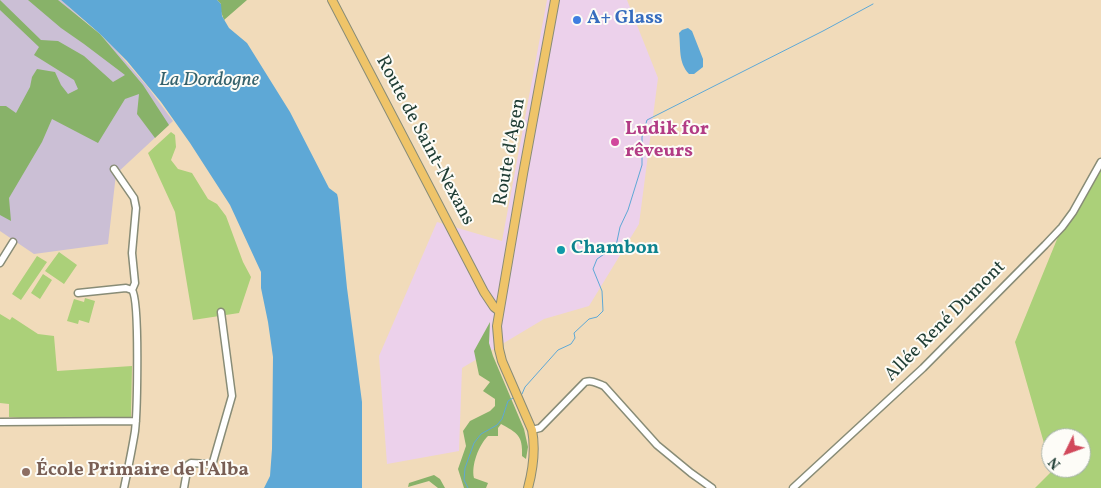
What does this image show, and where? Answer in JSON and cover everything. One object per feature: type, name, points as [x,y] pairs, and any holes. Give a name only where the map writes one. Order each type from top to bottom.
[{"type":"main road","name":"Route de Saint-Nexans","points":[[332,0],[489,297],[499,309]]},
{"type":"main road","name":"Route d'Agen","points":[[528,488],[534,455],[532,430],[499,349],[497,326],[556,0]]},
{"type":"main road","points":[[489,297],[498,296],[503,292]]},
{"type":"street","name":"Allée René Dumont","points":[[793,488],[923,368],[1045,246],[1073,212],[1101,162]]},
{"type":"street","points":[[114,169],[134,198],[136,208],[132,253],[135,283],[132,290]]},
{"type":"street","points":[[0,263],[13,242]]},
{"type":"street","points":[[78,293],[126,288],[132,290],[135,294],[137,320],[136,421],[124,488]]},
{"type":"street","points":[[184,488],[188,465],[210,464],[213,462],[232,396],[222,312]]},
{"type":"street","points":[[532,430],[540,428],[585,382],[597,382],[604,386],[671,458],[712,488]]},
{"type":"street","points":[[0,422],[136,421]]},
{"type":"shaded area","points":[[0,0],[61,0],[113,47],[147,86],[173,121],[116,174],[108,244],[34,254],[0,231]]},
{"type":"shaded area","points":[[547,0],[627,0],[658,78],[639,224],[589,306],[544,319],[462,368],[459,451],[387,464],[379,356],[437,222],[502,241]]},
{"type":"green space","points":[[0,0],[41,40],[58,41],[84,56],[113,82],[125,75],[61,28],[28,0],[58,0],[100,34],[143,85],[169,125],[155,138],[137,114],[139,94],[125,99],[98,143],[52,119],[42,142],[9,198],[11,221],[0,215],[0,106],[6,106],[16,113],[37,69],[55,72],[68,94],[78,89],[74,80],[34,55],[39,47],[0,10]]},
{"type":"green space","points":[[217,0],[247,0],[224,20],[220,9],[221,4]]},
{"type":"green space","points":[[171,132],[175,135],[176,147],[171,160],[178,169],[192,173],[208,199],[217,204],[226,216],[243,262],[251,277],[239,313],[193,320],[175,212],[148,153]]},
{"type":"green space","points":[[1101,162],[1101,488],[1035,488],[1045,478],[1091,478],[1091,428],[1041,428],[1041,433],[1015,342],[1062,227]]},
{"type":"green space","points":[[59,252],[77,265],[64,284],[45,271]]},
{"type":"green space","points":[[37,256],[47,262],[21,300],[12,294]]},
{"type":"green space","points":[[43,274],[52,280],[40,299],[31,293]]},
{"type":"green space","points":[[85,298],[95,301],[89,323],[79,320],[78,324],[67,321],[74,299],[84,302]]},
{"type":"green space","points":[[0,314],[10,320],[12,317],[38,334],[54,336],[57,371],[132,366],[131,417],[31,419],[9,417],[9,404],[0,403]]},
{"type":"green space","points":[[490,322],[489,343],[524,429],[528,447],[526,459],[522,456],[521,443],[518,436],[501,424],[498,428],[498,436],[488,436],[479,450],[475,461],[474,478],[488,483],[486,488],[464,488],[458,469],[466,446],[463,431],[470,421],[490,411],[495,406],[495,399],[483,391],[490,382],[479,375],[474,351]]},
{"type":"green space","points":[[434,475],[440,479],[445,488],[438,488],[429,481],[408,487],[409,483]]},
{"type":"water","name":"La Dordogne","points":[[61,0],[217,0],[221,4],[222,16],[229,28],[247,43],[290,112],[329,188],[337,194],[338,198],[347,288],[362,402],[362,488],[264,488],[270,476],[272,449],[273,357],[261,288],[261,272],[230,205],[161,102],[127,61],[99,33]]},
{"type":"water","points":[[688,28],[692,31],[703,59],[703,67],[694,74],[689,74],[685,69],[681,55],[679,33]]},
{"type":"waterway","points":[[522,394],[525,387],[558,350],[571,344],[575,338],[574,333],[589,319],[597,317],[603,311],[602,291],[593,269],[597,259],[616,246],[620,227],[628,210],[642,165],[642,137],[647,120],[873,4]]},
{"type":"waterway","points":[[468,488],[464,480],[465,468],[474,443],[481,434],[497,425],[502,419],[508,401],[513,398]]},
{"type":"place","name":"A+ Glass","points":[[577,20]]},
{"type":"place","name":"Ludik for rêveurs","points":[[615,142]]},
{"type":"place","name":"Chambon","points":[[561,250]]},
{"type":"place","name":"École Primaire de l'Alba","points":[[26,472]]}]
